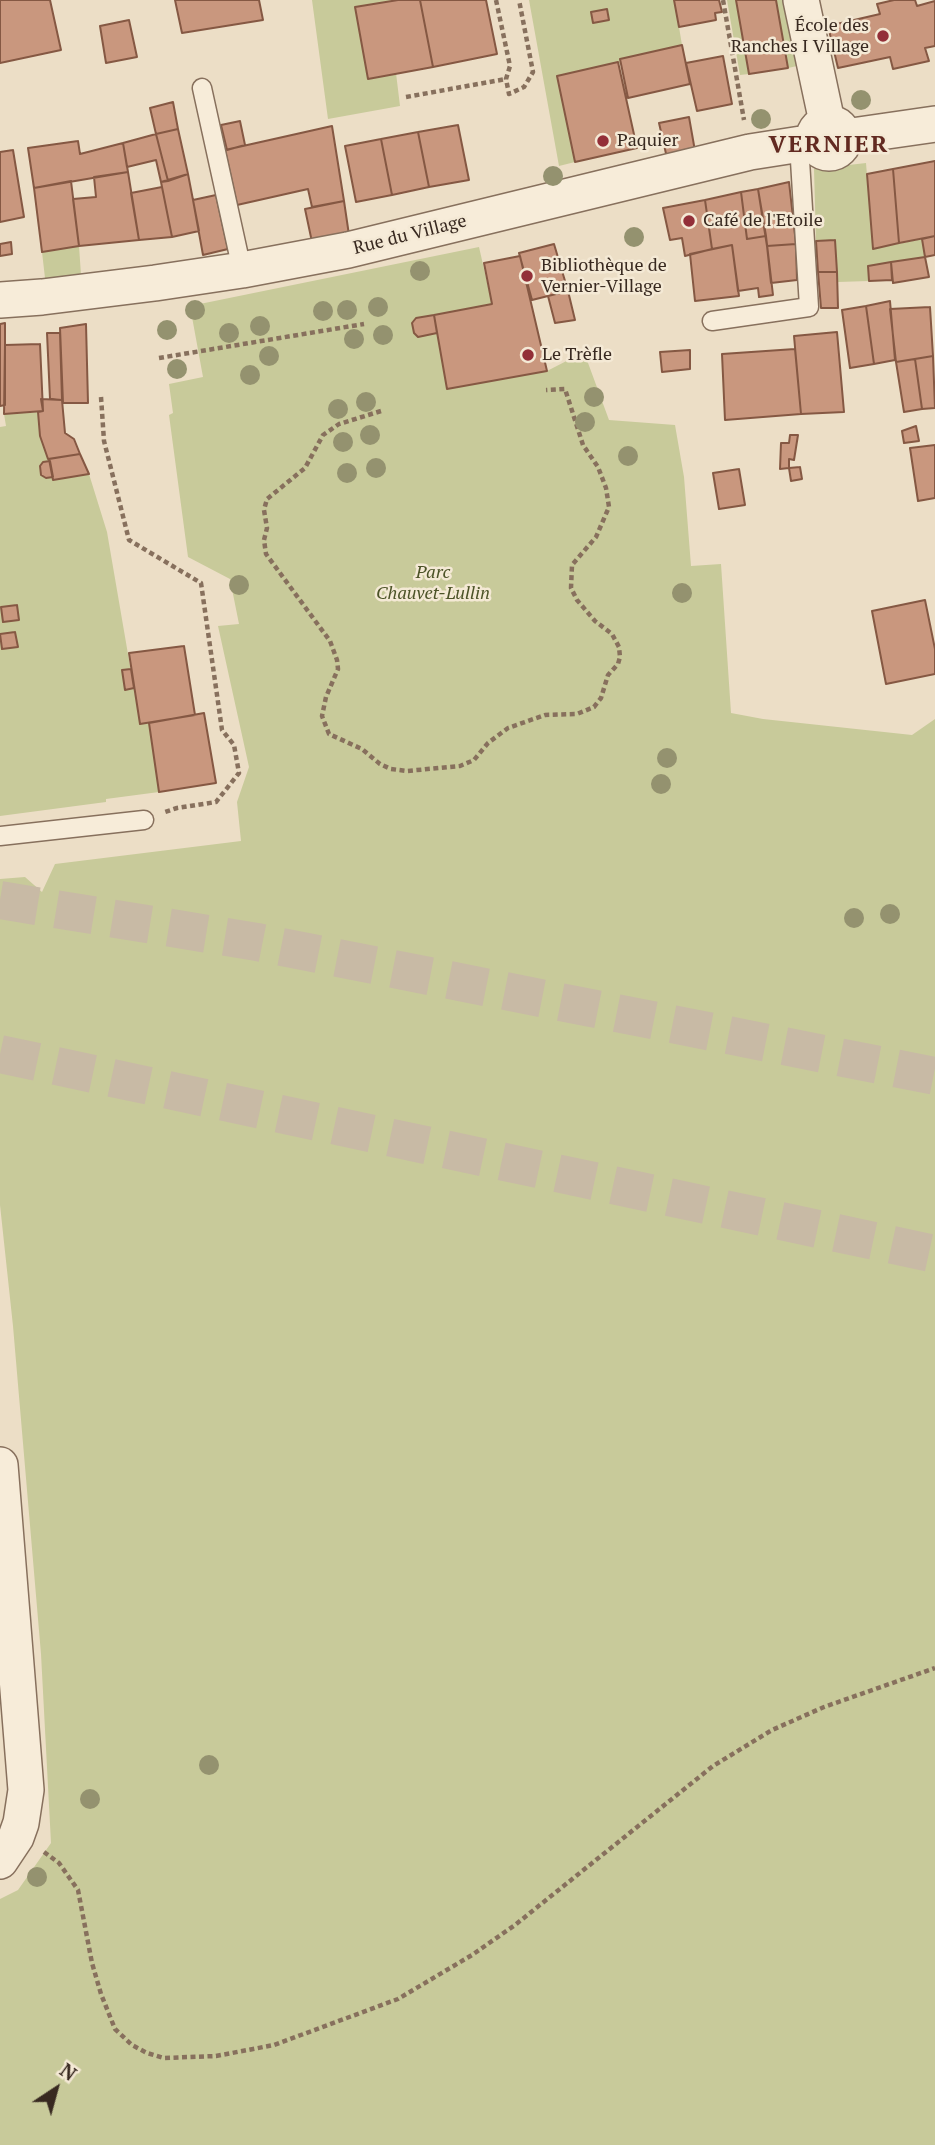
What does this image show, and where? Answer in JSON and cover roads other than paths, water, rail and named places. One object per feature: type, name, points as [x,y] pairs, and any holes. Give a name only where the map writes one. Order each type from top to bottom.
[{"type":"street","points":[[801,0],[821,136]]},
{"type":"street","name":"Rue du Village","points":[[0,300],[242,270],[348,250],[821,136],[935,124]]},
{"type":"street","points":[[0,1465],[26,1790],[16,1837],[0,1861]]},
{"type":"lane","points":[[202,88],[242,270]]},
{"type":"lane","points":[[712,321],[810,307],[821,136]]},
{"type":"lane","points":[[0,836],[144,820]]},
{"type":"tunnel","points":[[0,900],[257,942],[935,1076]]},
{"type":"tunnel","points":[[0,1054],[935,1254]]},
{"type":"place","name":"École des Ranches I Village","points":[[883,36]]},
{"type":"place","name":"Paquier","points":[[603,141]]},
{"type":"place","name":"Café de l'Etoile","points":[[689,221]]},
{"type":"place","name":"Bibliothèque de Vernier-Village","points":[[527,276]]},
{"type":"place","name":"Le Trèfle","points":[[528,355]]},
{"type":"district","name":"VERNIER","points":[[829,145]]},
{"type":"park label","name":"Parc Chauvet-Lullin","points":[[433,583]]}]
